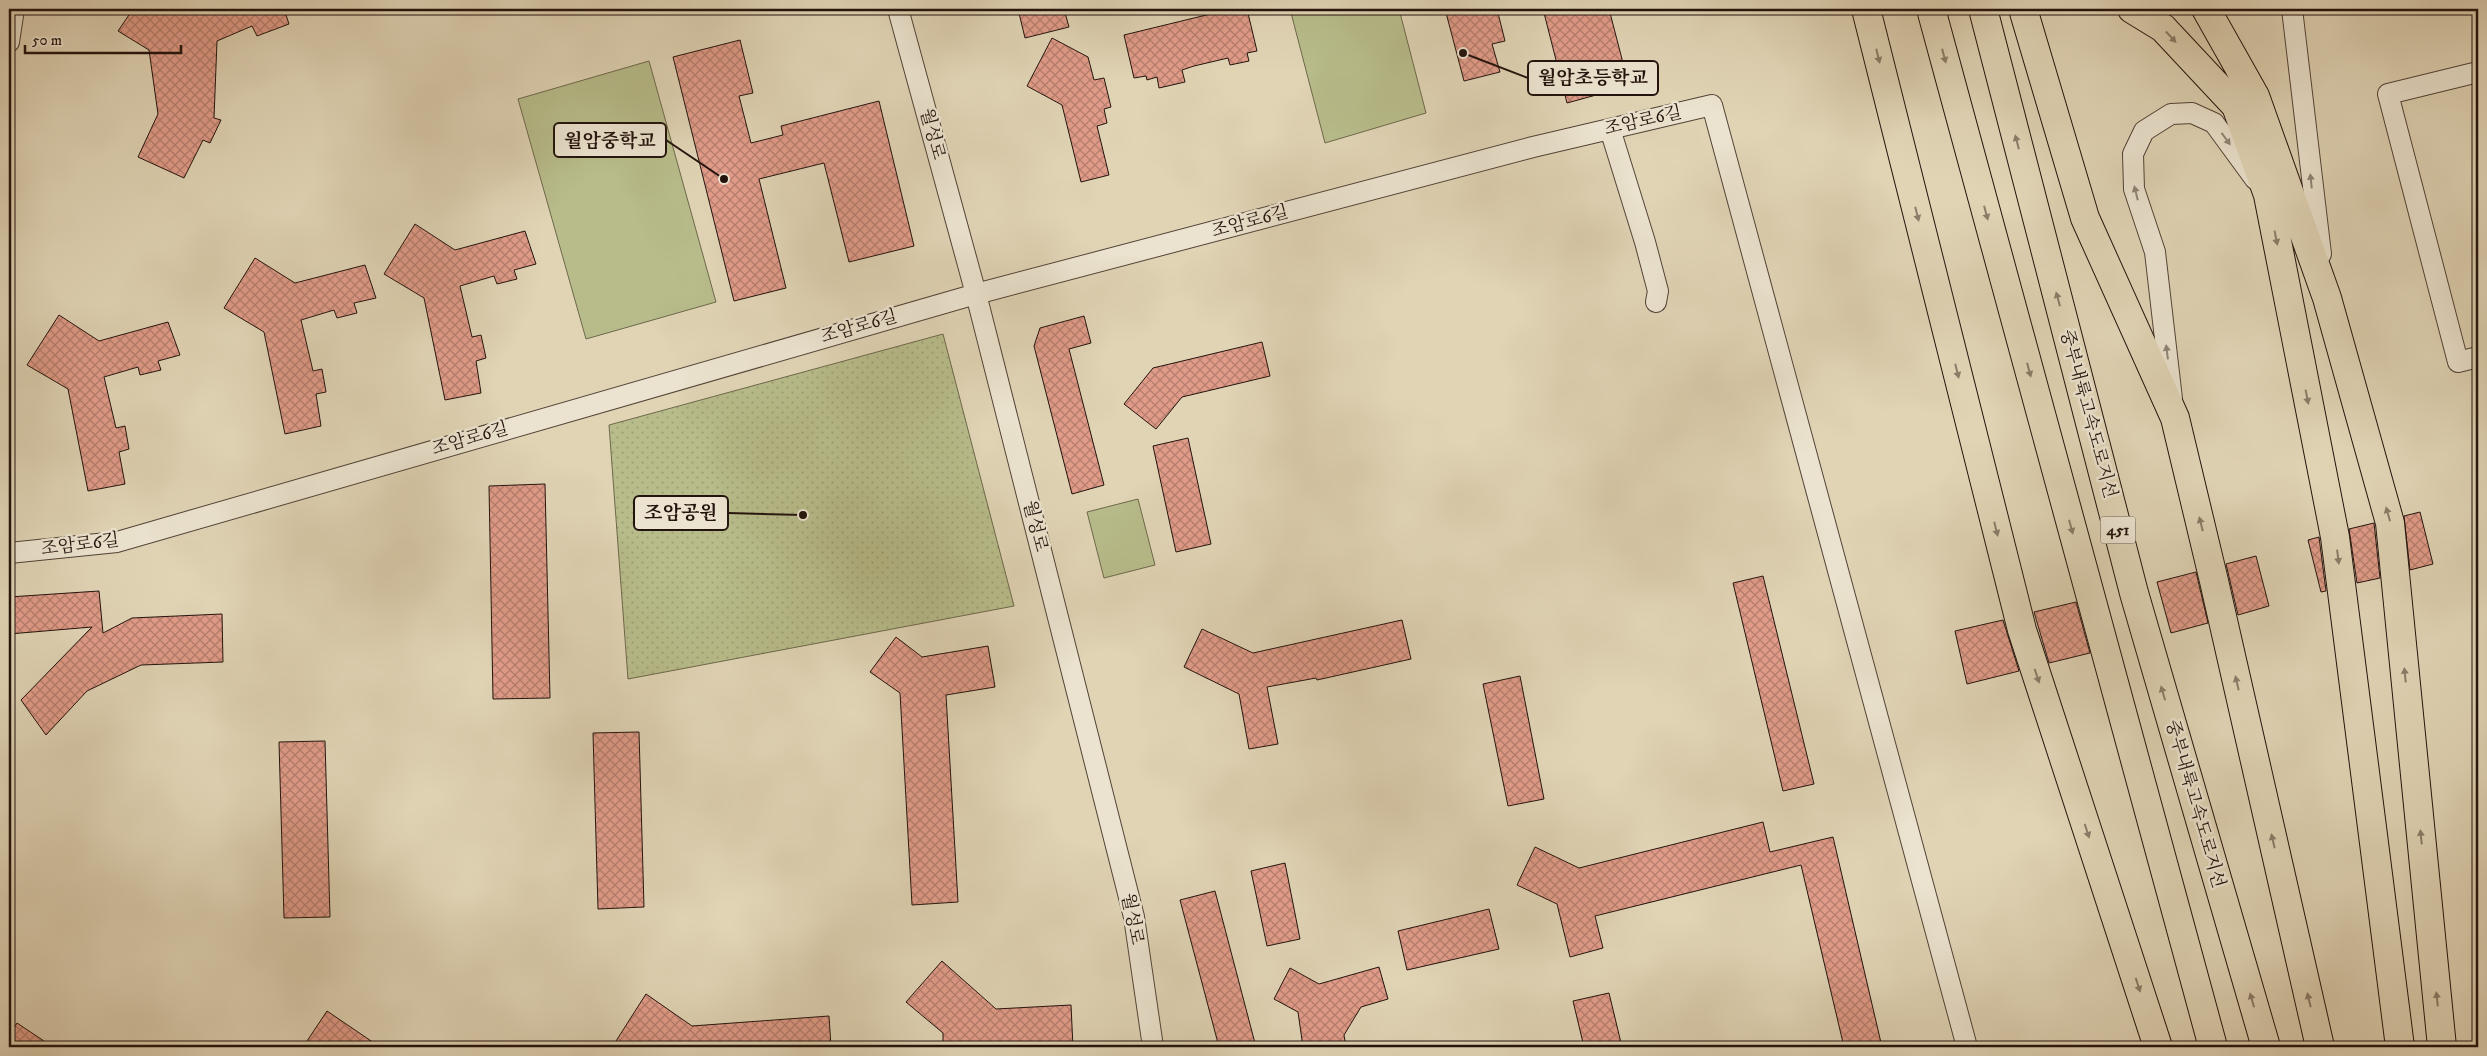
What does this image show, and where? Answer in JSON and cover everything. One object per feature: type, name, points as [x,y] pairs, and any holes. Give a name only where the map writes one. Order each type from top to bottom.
[{"type":"highway","points":[[1866,9],[2022,630],[2158,1047]]},
{"type":"highway","name":"451","points":[[1932,9],[2213,1047]]},
{"type":"highway","name":"중부내륙고속도로지선","points":[[1983,9],[2134,593],[2266,1047]]},
{"type":"highway","points":[[2023,9],[2085,218],[2175,418],[2320,1047]]},
{"type":"highway","points":[[2132,9],[2163,28],[2236,106],[2268,195],[2335,537],[2400,1047]]},
{"type":"highway","points":[[2206,9],[2255,96],[2327,298],[2390,523],[2442,1047]]},
{"type":"street","points":[[9,42],[14,9]]},
{"type":"street","name":"월성로","points":[[898,9],[976,294],[1134,917],[1153,1047]]},
{"type":"street","points":[[2292,9],[2314,214],[2327,298]]},
{"type":"street","points":[[2478,72],[2388,94],[2458,362],[2478,357]]},
{"type":"street","name":"조암로6길","points":[[9,553],[117,542],[976,294],[1523,150],[1712,105],[1967,1047]]},
{"type":"street","points":[[2175,418],[2155,252],[2134,189],[2133,154],[2144,131],[2172,114],[2192,113],[2214,122],[2268,195]]},
{"type":"street","points":[[1610,129],[1645,242],[1658,291],[1656,302]]},
{"type":"green space","points":[[1290,9],[1399,9],[1426,113],[1325,143]]},
{"type":"green space","points":[[649,61],[716,302],[586,339],[518,99]]},
{"type":"green space","points":[[943,334],[1014,606],[628,679],[609,425]]},
{"type":"green space","points":[[1138,499],[1155,565],[1104,578],[1087,512]]},
{"type":"building","points":[[133,9],[293,9],[285,12],[289,24],[257,36],[252,26],[217,41],[214,118],[221,120],[210,143],[203,140],[184,178],[138,157],[158,114],[149,50],[118,31]]},
{"type":"building","points":[[1018,9],[1064,9],[1069,27],[1025,38]]},
{"type":"building","points":[[1231,9],[1247,9],[1257,51],[1247,53],[1249,61],[1230,65],[1228,58],[1194,66],[1182,70],[1185,82],[1159,88],[1157,77],[1147,80],[1146,76],[1134,78],[1124,35]]},
{"type":"building","points":[[1445,9],[1497,9],[1505,41],[1492,44],[1500,72],[1464,81]]},
{"type":"building","points":[[1543,9],[1609,9],[1629,86],[1567,103]]},
{"type":"building","points":[[1052,38],[1088,57],[1094,80],[1104,78],[1111,107],[1104,109],[1107,123],[1097,126],[1109,175],[1081,182],[1062,105],[1027,86]]},
{"type":"building","points":[[740,40],[753,93],[739,96],[751,143],[783,135],[781,126],[879,101],[914,246],[849,262],[824,163],[759,179],[786,288],[734,301],[673,57]]},
{"type":"building","points":[[415,224],[455,250],[525,231],[536,264],[514,270],[517,279],[497,284],[494,276],[460,286],[472,337],[481,335],[486,358],[476,361],[481,393],[445,400],[424,298],[384,274]]},
{"type":"building","points":[[255,258],[295,283],[365,265],[376,298],[354,303],[357,313],[337,318],[334,310],[301,320],[313,371],[322,369],[326,392],[316,394],[321,426],[285,434],[264,332],[224,308]]},
{"type":"building","points":[[59,315],[99,341],[168,322],[180,355],[158,361],[161,370],[140,375],[138,367],[104,377],[116,428],[125,426],[129,449],[119,452],[125,484],[88,491],[68,389],[27,365]]},
{"type":"building","points":[[1084,316],[1091,343],[1069,349],[1104,485],[1072,494],[1034,346],[1040,328]]},
{"type":"building","points":[[1262,342],[1270,376],[1182,397],[1156,429],[1124,404],[1153,368]]},
{"type":"building","points":[[1188,438],[1211,544],[1176,552],[1153,446]]},
{"type":"building","points":[[545,484],[550,698],[493,699],[489,486]]},
{"type":"building","points":[[2420,512],[2433,564],[2410,570],[2404,516]]},
{"type":"building","points":[[2374,523],[2380,578],[2357,583],[2349,529]]},
{"type":"building","points":[[2319,537],[2326,591],[2321,592],[2308,540]]},
{"type":"building","points":[[2256,556],[2269,606],[2238,615],[2226,564]]},
{"type":"building","points":[[2196,572],[2208,623],[2171,633],[2157,582]]},
{"type":"building","points":[[1763,576],[1814,784],[1783,791],[1733,583]]},
{"type":"building","points":[[99,591],[103,633],[132,618],[222,614],[223,662],[141,665],[87,691],[46,735],[21,700],[92,627],[9,634],[9,597]]},
{"type":"building","points":[[2076,602],[2090,653],[2049,663],[2034,612]]},
{"type":"building","points":[[1402,620],[1411,659],[1317,680],[1316,678],[1267,687],[1278,744],[1249,749],[1239,694],[1184,667],[1202,629],[1253,653]]},
{"type":"building","points":[[2003,620],[2019,671],[1967,684],[1955,631]]},
{"type":"building","points":[[896,637],[922,657],[988,646],[995,687],[946,695],[958,902],[912,905],[900,693],[870,672]]},
{"type":"building","points":[[1520,676],[1544,799],[1508,806],[1483,684]]},
{"type":"building","points":[[639,732],[644,907],[598,909],[593,733]]},
{"type":"building","points":[[325,741],[330,917],[284,918],[279,742]]},
{"type":"building","points":[[1763,822],[1770,852],[1833,837],[1882,1047],[1844,1047],[1801,865],[1595,916],[1603,948],[1570,957],[1557,904],[1517,885],[1535,847],[1579,868]]},
{"type":"building","points":[[1285,863],[1300,939],[1267,946],[1251,871]]},
{"type":"building","points":[[1215,891],[1256,1047],[1219,1047],[1180,900]]},
{"type":"building","points":[[1489,909],[1499,949],[1407,970],[1398,931]]},
{"type":"building","points":[[942,961],[996,1009],[1071,1005],[1073,1047],[943,1047],[943,1033],[906,1002]]},
{"type":"building","points":[[1379,967],[1388,999],[1361,1007],[1344,1035],[1346,1047],[1303,1047],[1298,1012],[1274,999],[1290,968],[1319,984]]},
{"type":"building","points":[[1609,993],[1622,1047],[1584,1047],[1573,1001]]},
{"type":"building","points":[[646,994],[692,1026],[829,1016],[831,1047],[625,1047],[616,1041]]},
{"type":"building","points":[[327,1011],[380,1047],[303,1047]]},
{"type":"building","points":[[17,1023],[53,1047],[9,1047],[9,1036]]},
{"type":"place","name":"월암초등학교","points":[[1463,53]]},
{"type":"place","name":"월암중학교","points":[[724,179]]},
{"type":"place","name":"조암공원","points":[[803,515]]}]
